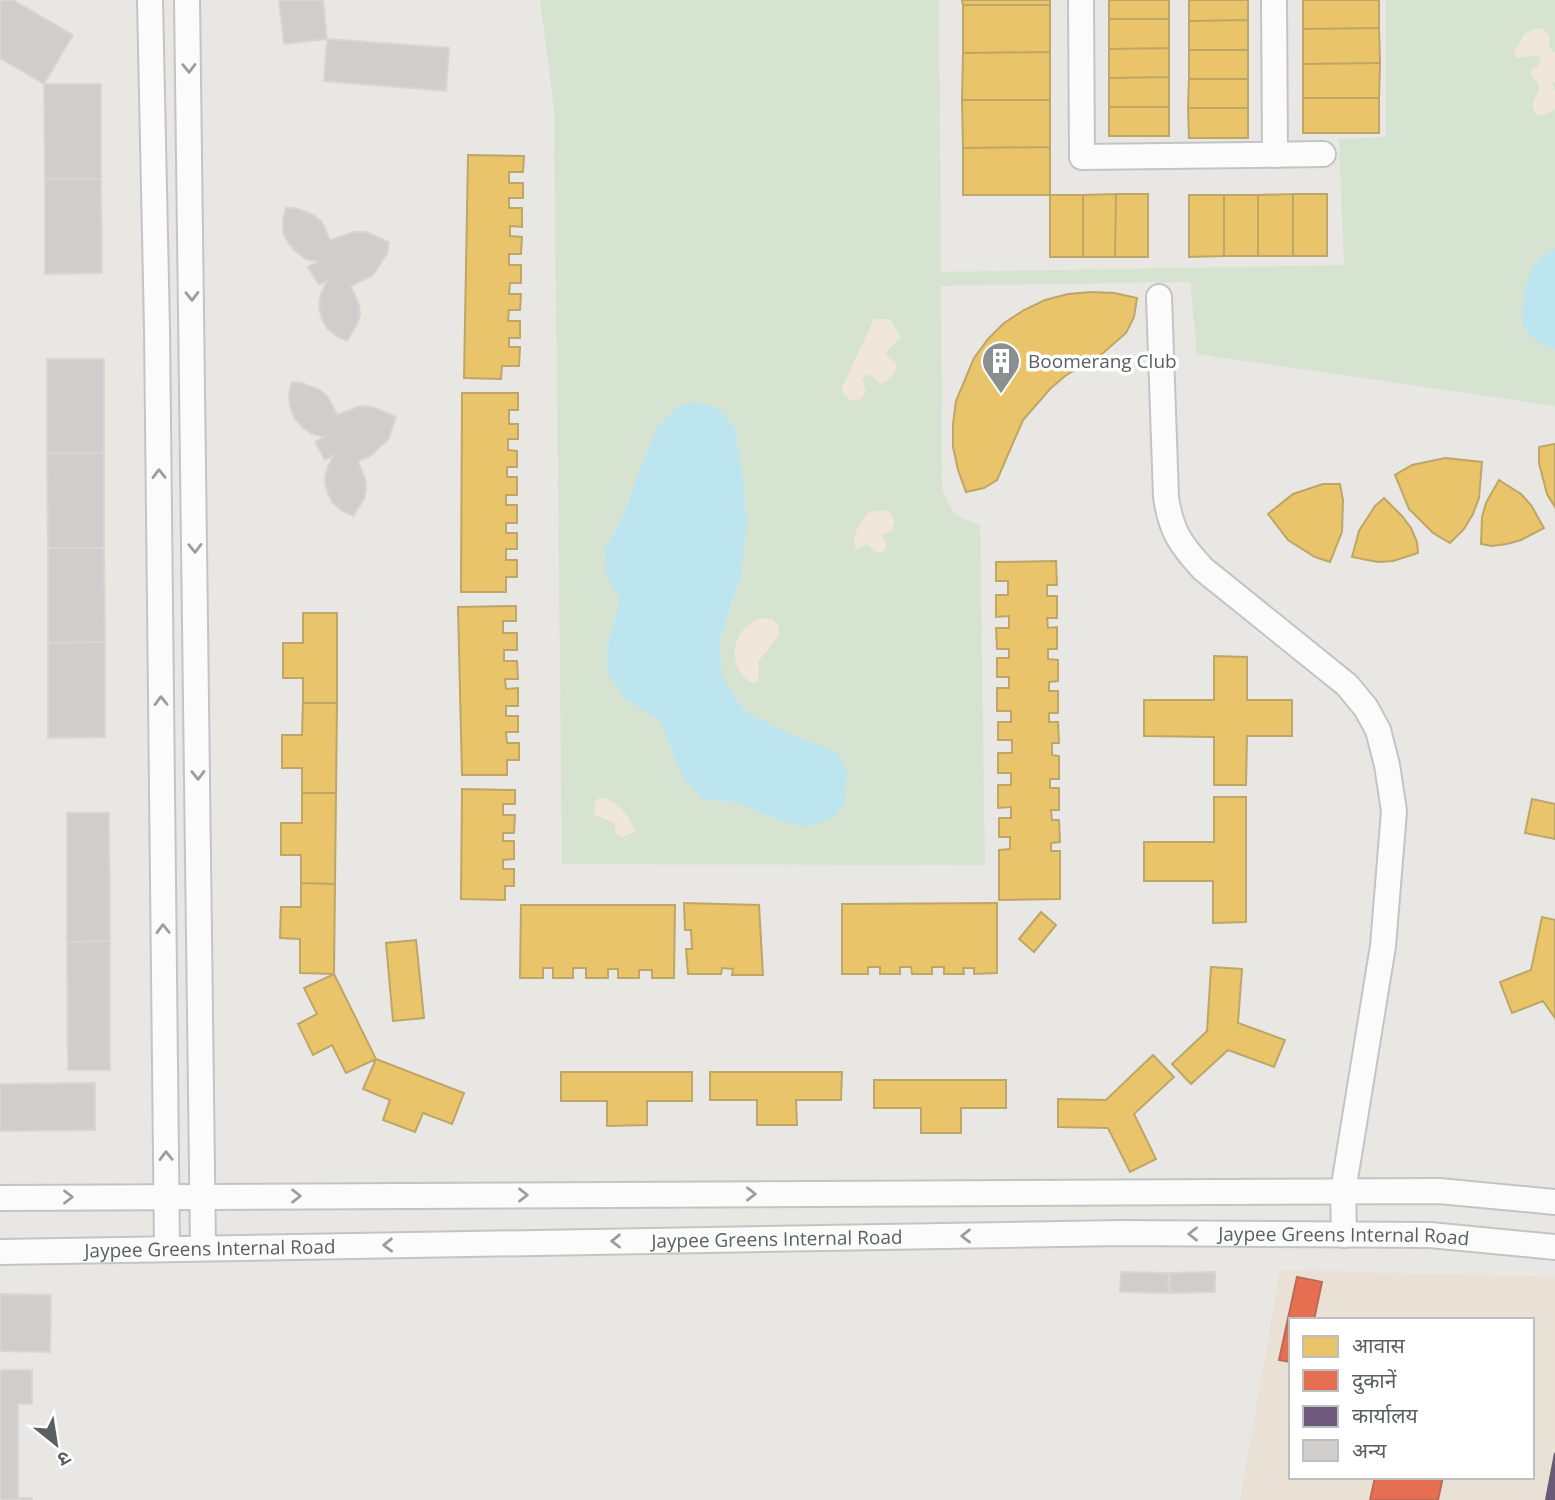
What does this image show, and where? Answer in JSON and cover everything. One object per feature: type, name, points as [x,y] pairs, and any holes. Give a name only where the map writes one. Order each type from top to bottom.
[{"type":"street","points":[[150,0],[167,1249]]},
{"type":"street","points":[[187,0],[203,1248]]},
{"type":"street","points":[[1081,0],[1082,157],[1323,154]]},
{"type":"street","points":[[1274,0],[1275,155]]},
{"type":"street","points":[[153,117],[190,117]]},
{"type":"street","points":[[1159,297],[1169,520],[1185,550],[1203,569],[1347,685],[1366,708],[1378,730],[1387,765],[1394,811],[1382,946],[1343,1192],[1344,1235]]},
{"type":"street","points":[[0,1198],[1439,1191],[1555,1202]]},
{"type":"street","name":"Jaypee Greens Internal Road","points":[[0,1252],[1121,1233],[1430,1235],[1555,1247]]},
{"type":"shaded area","points":[[1280,1270],[1555,1277],[1555,1500],[1240,1500]]},
{"type":"green space","points":[[540,0],[939,0],[941,272],[1344,265],[1339,139],[1386,137],[1386,0],[1555,0],[1555,249],[1546,253],[1541,345],[1555,350],[1555,406],[1197,354],[1190,282],[941,286],[942,488],[955,512],[980,525],[985,865],[562,864],[554,110]],"holes":[[[735,428],[747,527],[741,575],[719,644],[723,678],[745,712],[789,734],[782,821],[737,803],[703,799],[683,778],[660,721],[624,698],[607,648],[620,600],[604,551],[620,522],[637,480]]]},
{"type":"sand","points":[[1535,28],[1543,29],[1549,35],[1549,47],[1555,53],[1555,82],[1552,84],[1555,91],[1555,109],[1539,116],[1533,103],[1539,88],[1531,75],[1541,61],[1537,55],[1517,58],[1514,53],[1524,34]]},
{"type":"sand","points":[[874,319],[890,319],[901,337],[885,353],[897,364],[892,377],[881,384],[869,374],[862,379],[866,392],[861,399],[851,401],[841,390]]},
{"type":"sand","points":[[869,512],[889,512],[895,521],[892,530],[882,536],[887,543],[886,549],[881,553],[876,552],[867,544],[856,550],[855,535],[859,525]]},
{"type":"sand","points":[[759,618],[772,619],[778,626],[779,634],[758,662],[759,679],[755,684],[742,675],[735,659],[735,651],[740,635]]},
{"type":"sand","points":[[599,798],[612,801],[622,809],[635,832],[622,837],[616,833],[614,823],[594,814],[595,802]]},
{"type":"water","points":[[1555,249],[1555,350],[1530,335],[1524,327],[1522,316],[1531,271],[1541,258]]},
{"type":"water","points":[[696,402],[717,407],[735,428],[743,477],[747,527],[741,575],[719,644],[723,678],[745,712],[789,734],[837,752],[847,770],[844,804],[833,818],[805,827],[737,803],[703,799],[683,778],[660,721],[624,698],[607,672],[607,648],[620,600],[607,577],[604,551],[620,522],[657,427],[679,405]]},
{"type":"building: आवास","points":[[962,0],[1050,0],[1050,5],[963,5]]},
{"type":"building: आवास","points":[[1109,0],[1169,0],[1169,19],[1109,19]]},
{"type":"building: आवास","points":[[1189,0],[1248,0],[1248,20],[1189,21]]},
{"type":"building: आवास","points":[[1303,0],[1379,0],[1379,28],[1303,29]]},
{"type":"building: आवास","points":[[963,5],[1050,5],[1050,52],[963,53]]},
{"type":"building: आवास","points":[[1109,19],[1169,19],[1169,48],[1109,49]]},
{"type":"building: आवास","points":[[1248,20],[1248,50],[1189,50],[1189,21]]},
{"type":"building: आवास","points":[[1379,28],[1380,63],[1303,64],[1303,29]]},
{"type":"building: आवास","points":[[1169,48],[1169,77],[1109,78],[1109,49]]},
{"type":"building: आवास","points":[[1189,50],[1248,50],[1248,79],[1189,79]]},
{"type":"building: आवास","points":[[1050,52],[1050,100],[962,100],[963,53]]},
{"type":"building: आवास","points":[[1380,63],[1379,98],[1303,98],[1303,64]]},
{"type":"building: आवास","points":[[1169,77],[1169,107],[1109,107],[1109,78]]},
{"type":"building: आवास","points":[[1189,79],[1248,79],[1248,108],[1188,108]]},
{"type":"building: आवास","points":[[1303,98],[1379,98],[1379,133],[1303,133]]},
{"type":"building: आवास","points":[[962,100],[1050,100],[1050,147],[963,148]]},
{"type":"building: आवास","points":[[1109,107],[1169,107],[1169,136],[1109,136]]},
{"type":"building: आवास","points":[[1188,108],[1248,108],[1248,138],[1189,138]]},
{"type":"building: आवास","points":[[1050,147],[1050,195],[963,195],[963,148]]},
{"type":"building: आवास","points":[[468,155],[524,156],[523,172],[509,172],[509,183],[523,183],[523,198],[509,198],[509,208],[522,208],[522,227],[510,226],[510,236],[522,237],[521,254],[509,254],[509,265],[521,265],[521,283],[510,283],[509,294],[521,294],[520,310],[509,310],[508,321],[520,321],[520,338],[509,338],[509,347],[520,347],[519,366],[502,366],[501,379],[464,378]]},
{"type":"building: आवास","points":[[1116,194],[1148,194],[1148,257],[1115,257]]},
{"type":"building: आवास","points":[[1116,194],[1115,257],[1083,257],[1083,195]]},
{"type":"building: आवास","points":[[1293,194],[1327,194],[1327,256],[1293,256]]},
{"type":"building: आवास","points":[[1293,194],[1293,256],[1258,256],[1258,195]]},
{"type":"building: आवास","points":[[1050,195],[1083,195],[1083,257],[1050,257]]},
{"type":"building: आवास","points":[[1189,195],[1224,195],[1224,256],[1189,257]]},
{"type":"building: आवास","points":[[1224,195],[1258,195],[1258,256],[1224,256]]},
{"type":"building: आवास","name":"Boomerang Club","points":[[1091,292],[1137,298],[1134,317],[1126,333],[1102,354],[1065,376],[1050,389],[1023,420],[997,480],[984,488],[966,492],[953,447],[953,424],[956,401],[974,358],[1004,323],[1024,310],[1045,300]]},
{"type":"building: आवास","points":[[462,393],[518,393],[518,410],[509,410],[509,424],[518,424],[518,439],[508,439],[508,450],[517,451],[517,467],[507,467],[507,477],[517,477],[517,495],[506,495],[506,505],[517,505],[517,523],[506,523],[506,533],[517,533],[517,549],[506,549],[506,560],[517,560],[517,577],[506,577],[506,592],[461,592]]},
{"type":"building: आवास","points":[[1555,444],[1555,507],[1547,494],[1539,463],[1539,447]]},
{"type":"building: आवास","points":[[1445,458],[1482,462],[1479,498],[1473,514],[1464,529],[1450,543],[1433,533],[1409,509],[1395,475],[1412,465]]},
{"type":"building: आवास","points":[[1499,480],[1521,494],[1531,505],[1544,528],[1507,544],[1481,544],[1482,517],[1486,503]]},
{"type":"building: आवास","points":[[1323,484],[1340,484],[1343,500],[1342,532],[1330,562],[1315,557],[1288,540],[1268,514],[1293,494]]},
{"type":"building: आवास","points":[[1384,498],[1411,528],[1418,553],[1393,561],[1378,562],[1352,557],[1359,531],[1375,506]]},
{"type":"building: आवास","points":[[1056,561],[1057,585],[1047,585],[1047,596],[1057,596],[1057,618],[1047,618],[1048,628],[1057,627],[1057,649],[1048,649],[1048,659],[1058,660],[1058,681],[1049,682],[1049,691],[1058,691],[1058,713],[1049,713],[1049,722],[1058,722],[1059,743],[1052,743],[1052,755],[1059,756],[1059,779],[1050,779],[1050,788],[1059,788],[1059,810],[1051,810],[1052,820],[1059,820],[1060,842],[1051,843],[1051,851],[1060,851],[1060,899],[999,900],[999,850],[1010,849],[1010,837],[999,837],[999,818],[1011,818],[1011,807],[998,808],[998,785],[1011,785],[1011,773],[998,773],[998,753],[1012,753],[1012,740],[998,740],[998,722],[1011,722],[1011,711],[997,711],[997,688],[1009,688],[1009,677],[997,677],[997,658],[1009,658],[1009,649],[997,649],[996,628],[1009,628],[1009,616],[996,617],[996,595],[1008,595],[1008,581],[996,581],[996,562]]},
{"type":"building: आवास","points":[[516,606],[516,621],[503,621],[503,633],[517,633],[517,650],[504,650],[504,661],[517,661],[518,679],[505,679],[506,689],[518,688],[518,706],[506,706],[506,716],[518,716],[518,732],[506,732],[507,743],[519,743],[519,760],[507,760],[507,775],[462,775],[458,607]]},
{"type":"building: आवास","points":[[303,613],[337,613],[337,703],[303,703],[303,678],[283,678],[283,643],[303,643]]},
{"type":"building: आवास","points":[[1214,656],[1247,657],[1247,700],[1292,700],[1292,736],[1247,736],[1246,785],[1214,785],[1214,737],[1144,736],[1144,700],[1214,700]]},
{"type":"building: आवास","points":[[303,703],[337,703],[336,793],[302,793],[302,768],[282,768],[282,735],[302,735]]},
{"type":"building: आवास","points":[[462,789],[515,790],[515,804],[503,804],[503,815],[515,815],[514,833],[503,833],[503,841],[514,841],[514,859],[503,860],[503,869],[514,869],[514,886],[505,886],[505,900],[461,899]]},
{"type":"building: आवास","points":[[302,793],[336,793],[335,884],[301,883],[301,855],[281,855],[281,823],[302,823]]},
{"type":"building: आवास","points":[[1214,797],[1246,797],[1246,922],[1213,923],[1213,881],[1144,881],[1144,842],[1214,842]]},
{"type":"building: आवास","points":[[1532,799],[1555,804],[1555,839],[1525,833]]},
{"type":"building: आवास","points":[[301,883],[335,884],[334,974],[300,973],[300,939],[280,938],[281,907],[301,907]]},
{"type":"building: आवास","points":[[684,903],[759,905],[763,975],[732,975],[733,969],[722,968],[721,974],[688,974],[686,949],[692,949],[691,930],[685,930]]},
{"type":"building: आवास","points":[[997,903],[997,973],[974,974],[974,968],[963,968],[964,974],[944,974],[944,967],[932,967],[932,974],[912,974],[911,967],[900,967],[900,974],[880,974],[880,967],[868,967],[868,974],[842,974],[842,904]]},
{"type":"building: आवास","points":[[521,905],[675,905],[674,978],[652,978],[652,970],[639,970],[639,978],[618,978],[618,969],[608,969],[608,978],[586,978],[586,968],[573,968],[573,978],[553,978],[553,968],[543,968],[543,978],[520,978]]},
{"type":"building: आवास","points":[[1041,912],[1056,925],[1034,952],[1019,939]]},
{"type":"building: आवास","points":[[1542,917],[1555,920],[1555,1018],[1543,1001],[1512,1013],[1500,982],[1531,970]]},
{"type":"building: आवास","points":[[416,940],[424,1018],[393,1021],[386,943]]},
{"type":"building: आवास","points":[[1211,967],[1242,969],[1238,1023],[1285,1040],[1274,1067],[1228,1050],[1191,1084],[1172,1064],[1207,1031]]},
{"type":"building: आवास","points":[[334,974],[376,1059],[346,1073],[332,1045],[313,1055],[298,1024],[317,1014],[304,988]]},
{"type":"building: आवास","points":[[1153,1055],[1174,1077],[1134,1114],[1156,1159],[1130,1172],[1108,1128],[1058,1127],[1058,1099],[1106,1100]]},
{"type":"building: आवास","points":[[376,1059],[464,1093],[452,1124],[423,1113],[415,1132],[383,1120],[390,1100],[363,1089]]},
{"type":"building: आवास","points":[[561,1072],[692,1072],[692,1101],[647,1101],[647,1125],[607,1126],[607,1101],[561,1101]]},
{"type":"building: आवास","points":[[710,1072],[842,1072],[841,1100],[796,1100],[797,1125],[757,1125],[757,1100],[710,1100]]},
{"type":"building: आवास","points":[[874,1080],[1006,1080],[1006,1108],[961,1108],[961,1133],[921,1133],[921,1108],[874,1108]]},
{"type":"building: दुकानें","points":[[1297,1277],[1322,1282],[1314,1318],[1289,1318],[1289,1362],[1279,1360]]},
{"type":"building: दुकानें","points":[[1375,1479],[1443,1479],[1438,1500],[1370,1500]]},
{"type":"building: कार्यालय","points":[[1555,1453],[1555,1500],[1546,1500]]},
{"type":"building: अन्य","points":[[0,0],[13,0],[73,35],[44,84],[0,58]]},
{"type":"building: अन्य","points":[[279,0],[323,0],[327,39],[284,44]]},
{"type":"building: अन्य","points":[[327,39],[449,48],[446,91],[324,81]]},
{"type":"building: अन्य","points":[[44,84],[101,84],[101,179],[45,179]]},
{"type":"building: अन्य","points":[[45,179],[101,179],[102,273],[45,274]]},
{"type":"building: अन्य","points":[[286,208],[296,208],[314,215],[322,222],[330,240],[354,232],[367,232],[389,242],[387,254],[373,275],[351,286],[360,315],[347,341],[327,328],[321,317],[321,293],[328,280],[319,285],[308,267],[317,262],[306,259],[288,243],[283,232]]},
{"type":"building: अन्य","points":[[47,359],[104,359],[104,453],[47,453]]},
{"type":"building: अन्य","points":[[292,382],[320,390],[328,397],[337,415],[360,406],[373,407],[396,417],[388,440],[369,457],[358,461],[366,489],[364,499],[353,516],[333,503],[327,492],[327,468],[334,455],[325,460],[315,442],[324,437],[312,434],[294,418],[289,394]]},
{"type":"building: अन्य","points":[[47,453],[104,453],[104,548],[48,548]]},
{"type":"building: अन्य","points":[[48,548],[104,548],[105,642],[48,643]]},
{"type":"building: अन्य","points":[[105,642],[105,737],[48,738],[48,643]]},
{"type":"building: अन्य","points":[[67,813],[109,813],[110,941],[67,942]]},
{"type":"building: अन्य","points":[[110,941],[110,1070],[68,1070],[67,942]]},
{"type":"building: अन्य","points":[[95,1083],[95,1130],[0,1131],[0,1084]]},
{"type":"building: अन्य","points":[[1121,1272],[1169,1273],[1168,1293],[1120,1292]]},
{"type":"building: अन्य","points":[[1215,1272],[1215,1292],[1170,1293],[1170,1273]]},
{"type":"building: अन्य","points":[[0,1294],[51,1295],[50,1352],[0,1351]]},
{"type":"building: अन्य","points":[[0,1370],[32,1370],[32,1404],[18,1404],[18,1498],[32,1500],[0,1500]]},
{"type":"place","name":"Boomerang Club","points":[[1001,395]]}]
